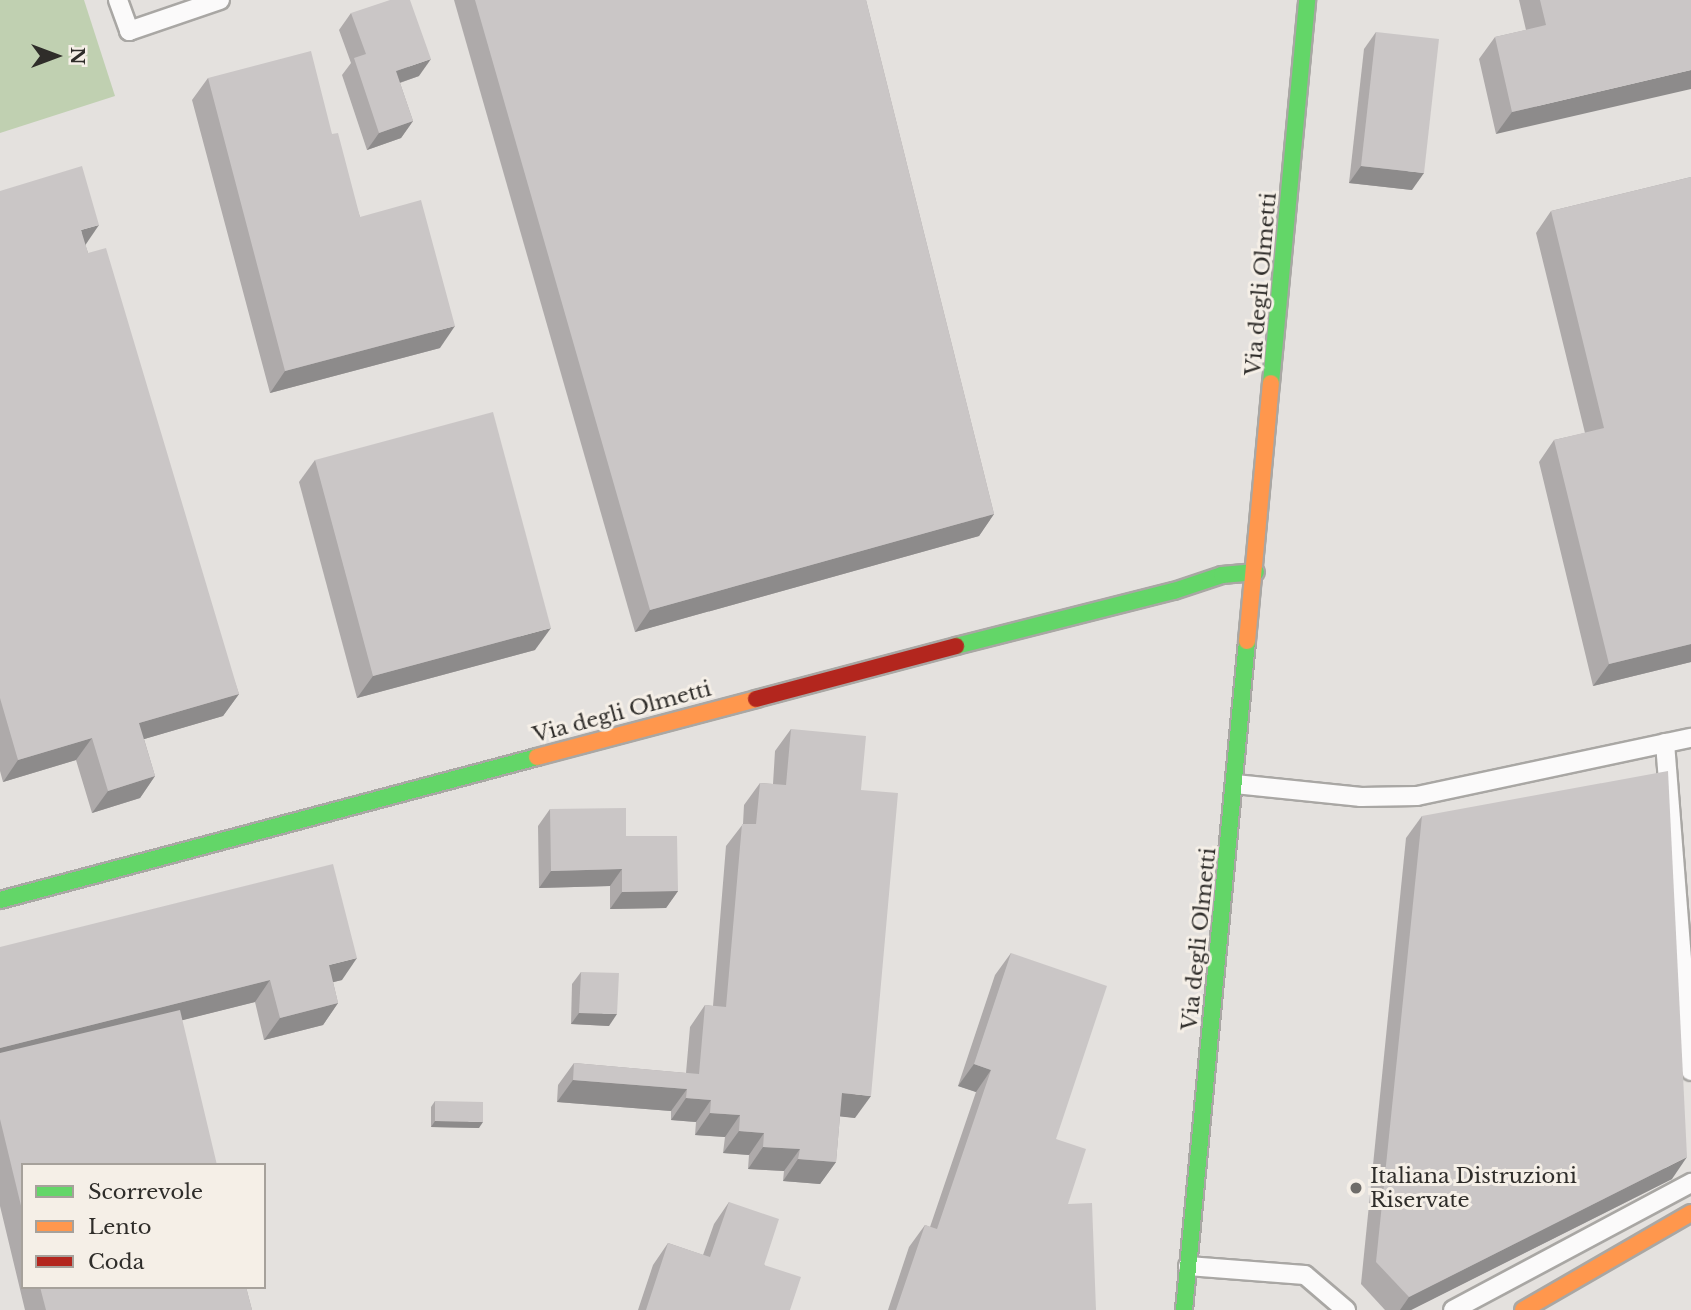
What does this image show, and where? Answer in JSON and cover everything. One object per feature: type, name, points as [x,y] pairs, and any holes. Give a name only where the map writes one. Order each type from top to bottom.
[{"type":"street","name":"Via degli Olmetti","points":[[1184,1310],[1256,572],[1307,0]]},
{"type":"street","name":"Via degli Olmetti","points":[[0,900],[905,659],[1174,591],[1222,575],[1256,572]]},
{"type":"street","points":[[1523,1310],[1691,1213]]},
{"type":"lane","points":[[118,0],[129,31],[220,0]]},
{"type":"lane","points":[[1235,784],[1361,797],[1417,796],[1691,738]]},
{"type":"lane","points":[[1665,743],[1691,1071]]},
{"type":"lane","points":[[1453,1310],[1691,1183]]},
{"type":"lane","points":[[1188,1266],[1305,1275],[1346,1310]]},
{"type":"green space","points":[[0,0],[84,0],[115,96],[0,133]]},
{"type":"building","points":[[390,0],[410,0],[431,59],[396,71],[413,121],[379,133],[354,58],[366,54],[351,13]]},
{"type":"building","points":[[475,0],[866,0],[994,514],[650,610]]},
{"type":"building","points":[[1540,0],[1691,0],[1691,70],[1512,112],[1495,37],[1546,25]]},
{"type":"building","points":[[1376,32],[1439,39],[1424,173],[1361,166]]},
{"type":"building","points":[[311,51],[332,134],[338,133],[360,217],[421,200],[455,326],[285,371],[208,78]]},
{"type":"building","points":[[82,166],[99,225],[81,230],[88,253],[106,248],[239,694],[139,723],[155,776],[108,791],[92,738],[18,760],[0,698],[0,191]]},
{"type":"building","points":[[1691,177],[1691,644],[1609,664],[1554,440],[1604,428],[1551,211]]},
{"type":"building","points":[[493,412],[551,628],[373,676],[315,460]]},
{"type":"building","points":[[791,729],[866,736],[861,790],[898,793],[871,1096],[842,1093],[836,1162],[798,1159],[800,1149],[763,1147],[764,1133],[739,1131],[740,1115],[710,1113],[711,1100],[686,1098],[687,1089],[573,1080],[574,1063],[699,1074],[705,1005],[726,1007],[742,824],[756,824],[760,783],[786,785]]},
{"type":"building","points":[[1668,771],[1687,1157],[1409,1297],[1376,1262],[1422,816]]},
{"type":"building","points":[[626,808],[626,836],[677,836],[678,891],[622,892],[622,869],[551,871],[550,809]]},
{"type":"building","points":[[333,864],[357,958],[329,965],[338,1003],[280,1018],[270,980],[0,1048],[0,947]]},
{"type":"building","points":[[1011,953],[1107,986],[1056,1139],[1086,1149],[1068,1204],[1092,1203],[1096,1310],[896,1310],[925,1225],[937,1229],[991,1070],[974,1064]]},
{"type":"building","points":[[581,972],[619,973],[617,1014],[579,1013]]},
{"type":"building","points":[[180,1010],[217,1163],[21,1163],[21,1206],[0,1119],[0,1053]]},
{"type":"building","points":[[435,1101],[483,1102],[483,1122],[435,1121]]},
{"type":"building","points":[[729,1202],[779,1219],[764,1265],[801,1277],[790,1310],[646,1310],[668,1243],[710,1257]]},
{"type":"building","points":[[41,1289],[247,1289],[252,1310],[46,1310]]},
{"type":"traffic: fast","points":[[1271,383],[1307,0]]},
{"type":"traffic: fast","points":[[956,646],[1174,591],[1222,575],[1256,572]]},
{"type":"traffic: fast","points":[[1184,1310],[1247,641]]},
{"type":"traffic: fast","points":[[0,900],[537,757]]},
{"type":"traffic: slow","points":[[1247,641],[1271,383]]},
{"type":"traffic: slow","points":[[537,757],[756,699]]},
{"type":"traffic: slow","points":[[1523,1310],[1691,1213]]},
{"type":"traffic: jam","points":[[756,699],[956,646]]},
{"type":"place","name":"Italiana Distruzioni Riservate","points":[[1356,1188]]}]
